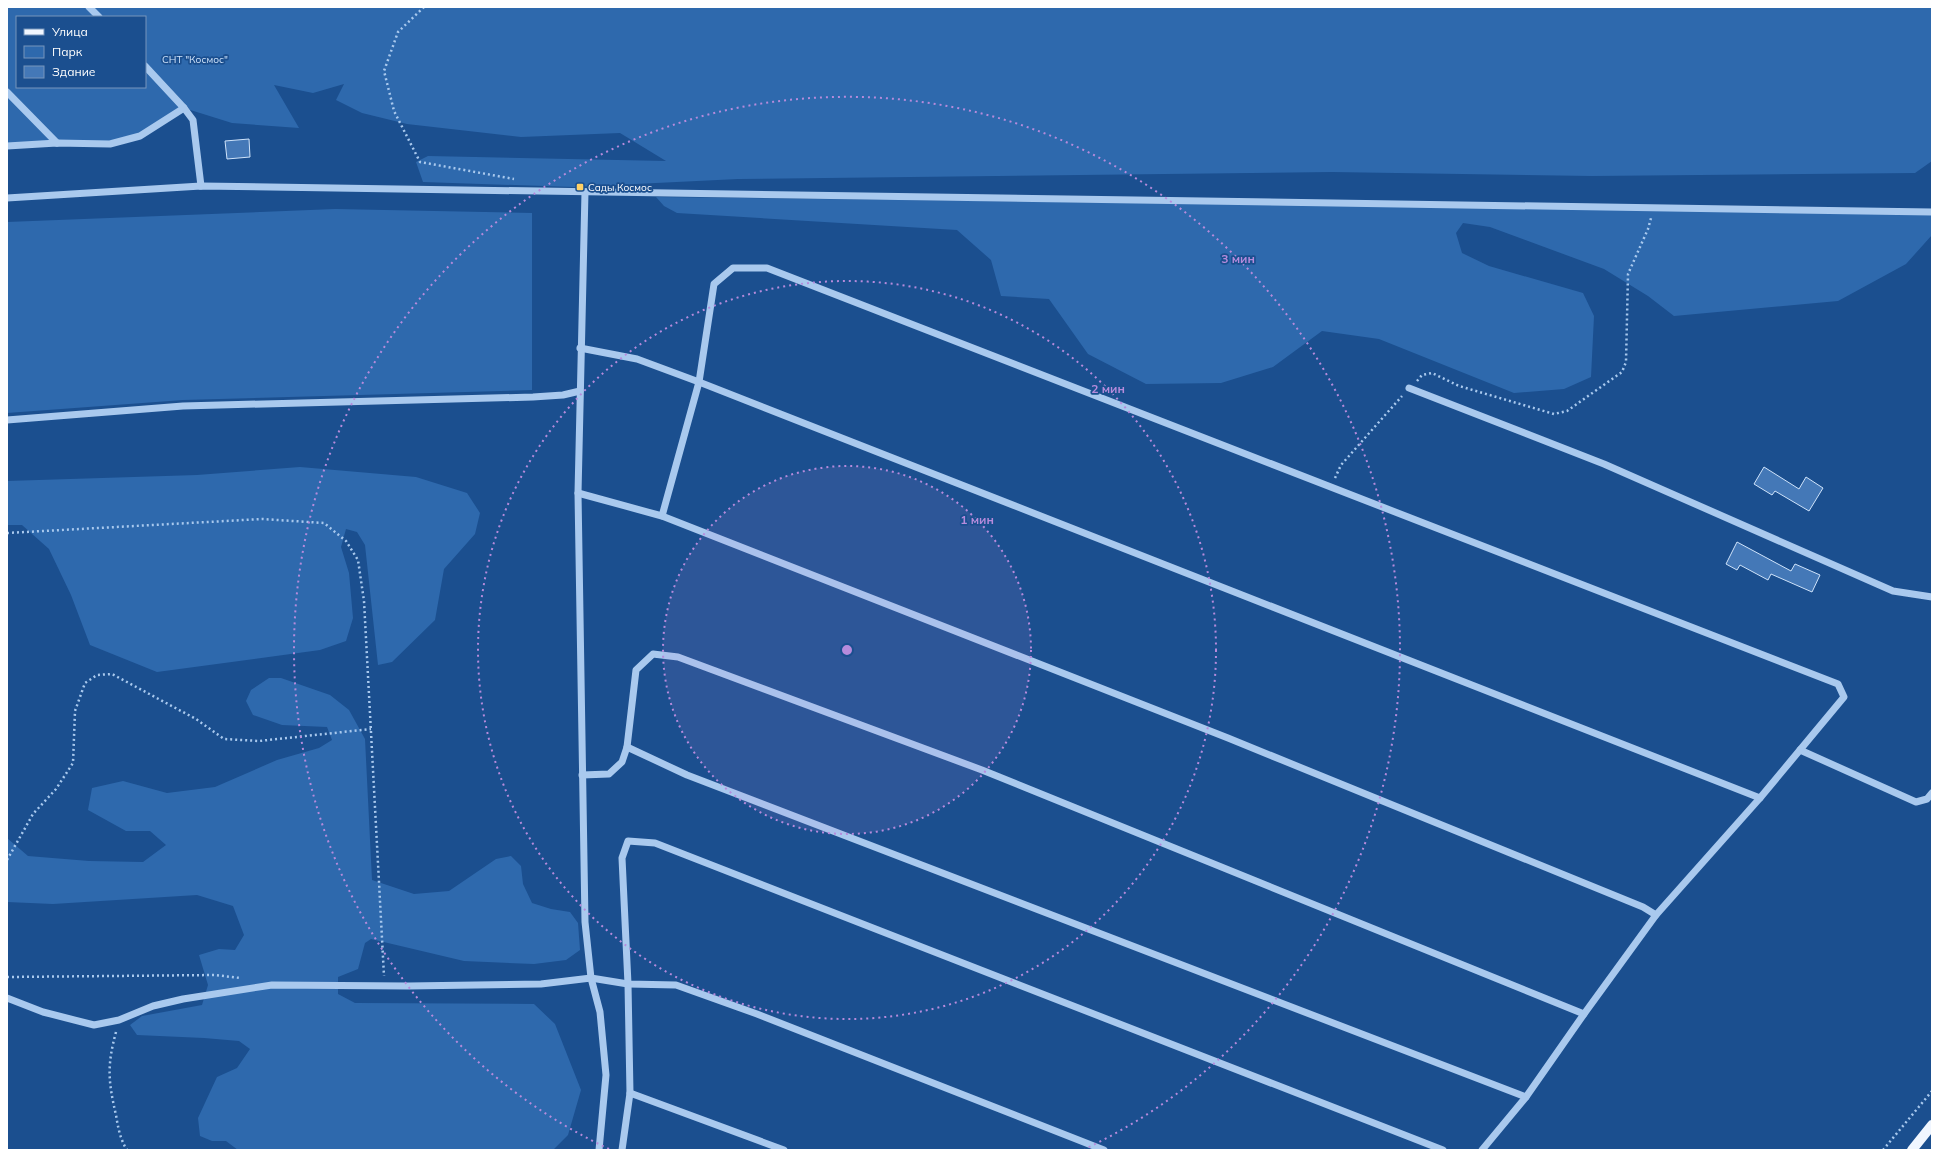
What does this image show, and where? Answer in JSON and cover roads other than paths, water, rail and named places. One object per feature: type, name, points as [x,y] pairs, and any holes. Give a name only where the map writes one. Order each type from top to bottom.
[{"type":"main road","points":[[1912,1150],[1932,1125]]},
{"type":"street","points":[[89,7],[97,16]]},
{"type":"street","points":[[146,67],[184,108],[193,120],[201,186]]},
{"type":"street","points":[[7,92],[57,143]]},
{"type":"street","points":[[7,146],[57,143],[110,144],[140,136],[184,108]]},
{"type":"street","points":[[7,198],[201,186],[1932,212]]},
{"type":"street","points":[[585,192],[580,348],[578,493],[582,775],[585,922],[591,978],[600,1012],[606,1075],[599,1150]]},
{"type":"street","points":[[662,516],[699,382],[714,284],[733,268],[767,268],[1838,684],[1844,697],[1760,798],[1656,915],[1526,1097],[1482,1150]]},
{"type":"street","points":[[580,348],[637,359],[699,382],[1760,798]]},
{"type":"street","points":[[1409,388],[1604,464],[1893,591],[1932,596]]},
{"type":"street","points":[[7,420],[183,406],[533,397],[562,395],[580,391]]},
{"type":"street","points":[[578,493],[662,516],[1228,738],[1643,907],[1656,915]]},
{"type":"street","points":[[582,775],[609,774],[622,762],[627,747],[636,670],[653,654],[678,657],[982,770],[1584,1014]]},
{"type":"street","points":[[627,747],[687,776],[1526,1097]]},
{"type":"street","points":[[1800,750],[1916,802],[1927,799],[1932,793]]},
{"type":"street","points":[[622,1150],[630,1093],[628,984],[622,858],[628,841],[655,843],[1443,1150]]},
{"type":"street","points":[[7,998],[43,1012],[94,1025],[119,1020],[160,1004],[272,985],[384,986],[541,984],[591,978],[628,984],[676,985],[757,1014],[1104,1150]]},
{"type":"street","points":[[630,1093],[784,1150]]},
{"type":"place","name":"Сады Космос","points":[[580,187]]},
{"type":"park label","name":"СНТ \"Космос\"","points":[[195,59]]}]
